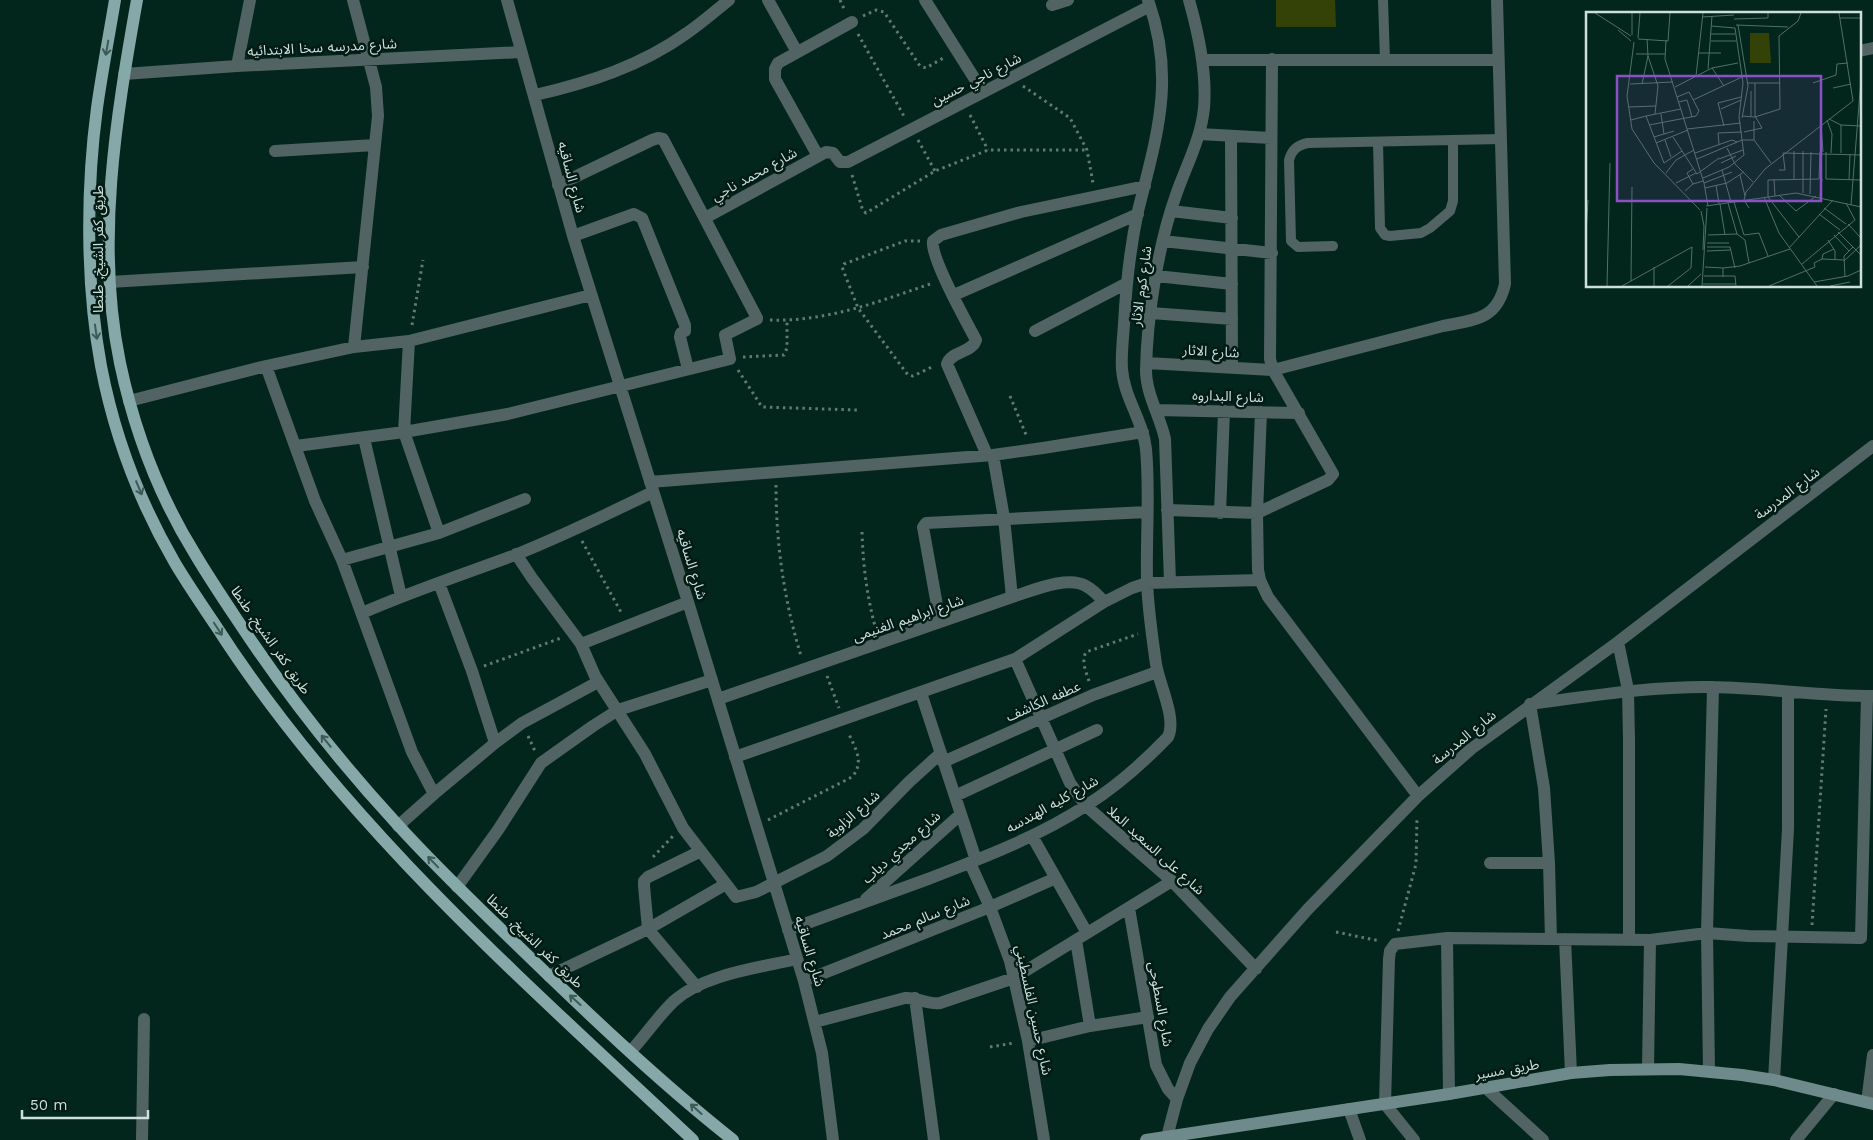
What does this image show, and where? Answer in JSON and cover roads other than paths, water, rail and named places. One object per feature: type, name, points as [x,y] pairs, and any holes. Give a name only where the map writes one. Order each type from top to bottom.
[{"type":"main road","name":"طريق كفر الشيخ, طنطا","points":[[115,0],[97,110],[91,180],[90,250],[95,325],[101,365],[110,404],[137,485],[155,524],[175,562],[231,650],[303,748],[342,794],[491,950],[692,1140]]},
{"type":"main road","name":"طريق كفر الشيخ, طنطا","points":[[137,0],[118,115],[111,190],[110,282],[114,330],[129,402],[157,480],[174,517],[194,553],[258,651],[349,770],[398,826],[457,887],[549,976],[733,1140]]},
{"type":"street","points":[[237,66],[250,0]]},
{"type":"street","points":[[353,0],[376,87],[378,116],[354,347]]},
{"type":"street","name":"شارع الساقيه","points":[[506,0],[573,236],[804,981],[822,1053],[833,1140]]},
{"type":"street","points":[[534,95],[575,86],[614,73],[651,55],[686,34],[729,0]]},
{"type":"street","points":[[768,0],[797,52]]},
{"type":"street","points":[[925,0],[982,92]]},
{"type":"street","points":[[1052,5],[1068,0]]},
{"type":"street","name":"شارع كوم الاثار","points":[[1170,582],[1165,439],[1148,385],[1146,363],[1156,276],[1163,241],[1171,211],[1199,134],[1204,110],[1203,60],[1189,0]]},
{"type":"street","name":"شارع الاثار","points":[[1146,363],[1273,370],[1443,326],[1469,322],[1492,311],[1498,303],[1505,284],[1497,0]]},
{"type":"street","name":"شارع كوم الاثار","points":[[1147,582],[1146,462],[1143,432],[1127,394],[1122,368],[1126,283],[1138,214],[1160,120],[1163,91],[1162,62],[1149,3]]},
{"type":"street","name":"شارع ناجي حسين","points":[[818,156],[830,151],[840,162],[848,162],[1011,78],[1149,3]]},
{"type":"street","points":[[818,156],[784,96],[774,74],[778,63],[852,22]]},
{"type":"street","points":[[1860,51],[1873,48]]},
{"type":"street","name":"شارع مدرسه سخا الابتدائيه","points":[[124,74],[237,66],[521,52]]},
{"type":"street","points":[[1168,510],[1257,513],[1332,477],[1332,472],[1273,370],[1270,353],[1272,59]]},
{"type":"street","points":[[1203,60],[1498,60]]},
{"type":"street","points":[[1199,134],[1271,138]]},
{"type":"street","points":[[1231,136],[1232,368]]},
{"type":"street","points":[[296,446],[404,432],[508,414],[731,358],[725,335],[757,318],[667,144],[663,140],[658,138],[558,185]]},
{"type":"street","points":[[275,151],[375,145]]},
{"type":"street","name":"شارع محمد ناجي","points":[[705,218],[818,156]]},
{"type":"street","points":[[1012,597],[1004,518],[990,455],[947,364],[948,360],[974,346],[976,340],[945,279],[933,250],[933,241],[941,235],[1021,212],[1145,186]]},
{"type":"street","points":[[1171,211],[1232,218]]},
{"type":"street","points":[[573,236],[634,214],[642,218],[685,325],[685,331],[680,336],[688,369]]},
{"type":"street","points":[[954,295],[1138,214]]},
{"type":"street","points":[[1163,241],[1272,253]]},
{"type":"street","points":[[110,282],[362,267]]},
{"type":"street","points":[[1156,276],[1232,284]]},
{"type":"street","points":[[1034,331],[1126,283]]},
{"type":"street","points":[[129,402],[266,366],[354,347],[409,341],[591,295]]},
{"type":"street","points":[[1151,313],[1232,319]]},
{"type":"street","points":[[409,341],[404,432],[439,533]]},
{"type":"street","points":[[266,366],[315,501],[342,560],[412,752],[434,794]]},
{"type":"street","name":"شارع البداروه","points":[[1156,410],[1299,414]]},
{"type":"street","points":[[1220,513],[1224,411]]},
{"type":"street","points":[[1261,412],[1257,513],[1258,570],[1260,580],[1268,596],[1418,796]]},
{"type":"street","points":[[362,613],[401,596],[516,554],[575,529],[652,487],[776,472],[990,455],[1143,432]]},
{"type":"street","points":[[364,438],[401,596]]},
{"type":"street","name":"شارع المدرسة","points":[[1168,1138],[1177,1099],[1190,1063],[1208,1029],[1230,997],[1329,888],[1418,796],[1470,749],[1618,642],[1873,446]]},
{"type":"street","points":[[342,560],[439,533],[525,498]]},
{"type":"street","points":[[940,622],[923,527],[926,523],[930,521],[1147,512]]},
{"type":"street","points":[[516,554],[582,644],[598,682],[645,754],[683,828],[726,884],[648,929],[549,976]]},
{"type":"street","points":[[735,757],[1015,659],[1104,602],[1147,582],[1260,580]]},
{"type":"street","name":"شارع ابراهيم الغنيمى","points":[[718,700],[1012,597],[1070,582],[1088,586],[1104,602]]},
{"type":"street","name":"شارع كليه الهندسه","points":[[788,930],[973,861],[1032,836],[1086,806],[1114,787],[1140,765],[1168,737],[1172,726],[1157,672],[1150,630],[1147,582]]},
{"type":"street","points":[[439,583],[472,671],[495,743]]},
{"type":"street","points":[[582,644],[688,602]]},
{"type":"street","points":[[1618,642],[1628,690],[1630,740],[1629,940]]},
{"type":"street","name":"شارع على السعيد الملا","points":[[1015,659],[1070,784],[1086,806],[1172,881],[1256,969]]},
{"type":"street","name":"عطفه الكاشف","points":[[942,757],[1041,718],[1093,695],[1157,672]]},
{"type":"street","points":[[457,887],[498,830],[540,763],[618,710],[712,680]]},
{"type":"street","points":[[398,826],[495,743],[522,723],[598,682]]},
{"type":"street","points":[[1709,1072],[1706,933],[1713,687]]},
{"type":"street","points":[[1414,1140],[1386,1104],[1389,960],[1390,951],[1395,944],[1447,938],[1650,940],[1706,933],[1811,938],[1867,938],[1870,696],[1788,693],[1713,687],[1628,690],[1530,704],[1544,788],[1551,938]]},
{"type":"street","name":"شارع حسين الفلسطيني","points":[[921,693],[961,814],[973,861],[1010,961],[1028,1041],[1044,1140]]},
{"type":"street","points":[[1774,1080],[1788,829],[1788,693]]},
{"type":"street","points":[[955,796],[1097,730]]},
{"type":"street","name":"شارع الزاوية","points":[[726,884],[735,896],[738,897],[756,892],[827,856],[863,829],[909,782],[942,757]]},
{"type":"street","name":"شارع مجدي دياب","points":[[861,904],[961,814]]},
{"type":"street","points":[[1032,836],[1056,878],[1081,937],[1090,1026]]},
{"type":"street","points":[[697,987],[648,929],[644,886],[646,879],[701,851]]},
{"type":"street","points":[[1490,863],[1549,863]]},
{"type":"street","name":"شارع سالم محمد","points":[[804,981],[990,908],[1056,878]]},
{"type":"street","points":[[815,1022],[906,998],[940,1003],[1014,978],[1172,881]]},
{"type":"street","name":"شارع السطوحى","points":[[1130,908],[1156,1065],[1168,1089],[1177,1099]]},
{"type":"street","points":[[1447,938],[1449,1094]]},
{"type":"street","points":[[1565,939],[1571,1073]]},
{"type":"street","points":[[1648,1069],[1650,940]]},
{"type":"street","points":[[631,1051],[674,1001],[697,987],[737,973],[797,959]]},
{"type":"street","points":[[915,998],[934,1140]]},
{"type":"street","points":[[1028,1041],[1090,1026],[1148,1017]]},
{"type":"street","points":[[142,1140],[144,1019]]},
{"type":"street","points":[[1870,1103],[1873,1055]]},
{"type":"street","name":"طريق مسير","points":[[1146,1140],[1386,1104],[1571,1073],[1648,1069],[1709,1072],[1774,1080],[1870,1103]]},
{"type":"street","points":[[1486,1088],[1543,1140]]},
{"type":"street","points":[[1796,1140],[1834,1094]]},
{"type":"street","points":[[1349,1109],[1360,1140]]},
{"type":"lane","points":[[1384,0],[1385,60]]},
{"type":"lane","points":[[1378,142],[1380,228],[1385,235],[1390,236],[1421,233],[1450,211],[1453,201],[1453,140]]},
{"type":"lane","points":[[1333,246],[1298,247],[1291,240],[1289,160],[1291,153],[1302,144],[1501,140]]}]
